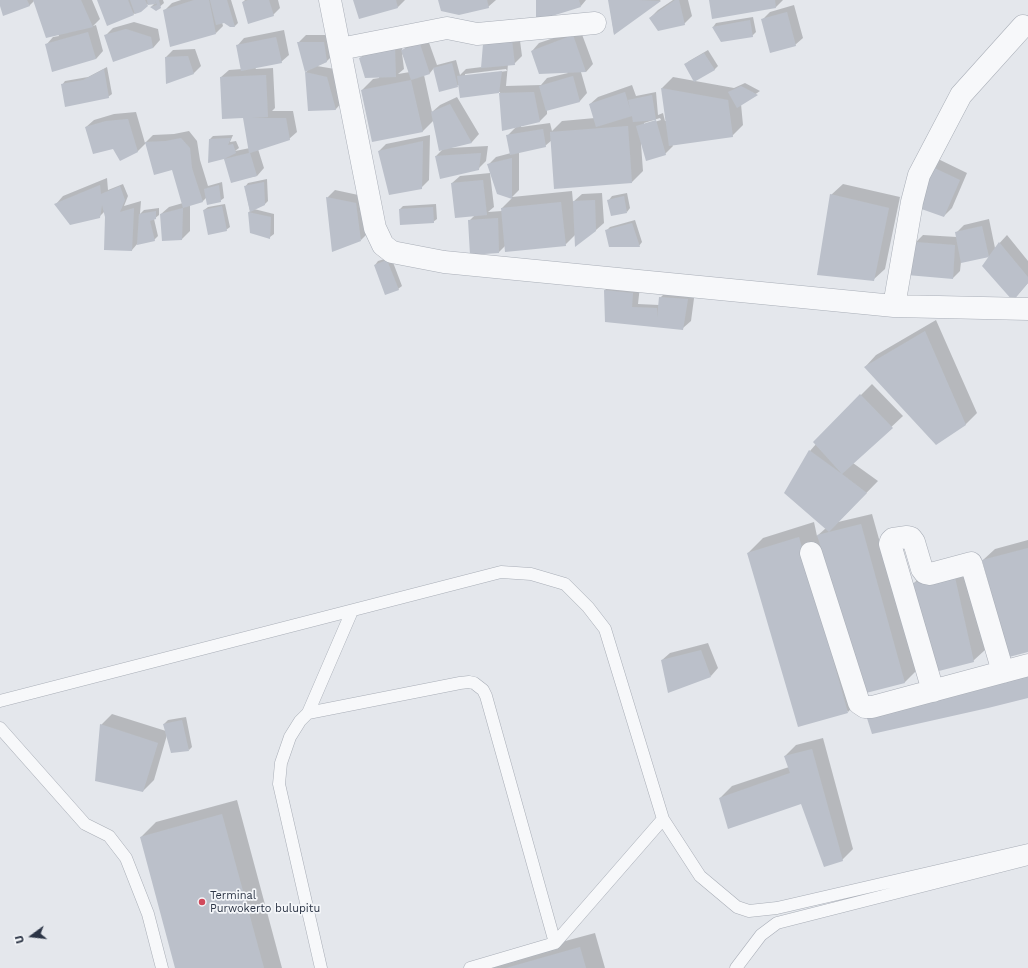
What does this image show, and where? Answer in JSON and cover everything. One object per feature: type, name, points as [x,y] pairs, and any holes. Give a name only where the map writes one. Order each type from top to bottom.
[{"type":"street","points":[[330,0],[374,228],[383,245],[392,252],[444,262],[894,306],[1028,309]]},
{"type":"street","points":[[340,49],[447,28],[477,34],[595,23]]},
{"type":"street","points":[[894,306],[912,202],[919,175],[961,95],[1023,26]]},
{"type":"street","points":[[933,690],[890,544],[893,540],[907,536],[914,542],[925,573],[930,574],[971,563],[1003,672]]},
{"type":"street","points":[[811,553],[859,703],[865,707],[872,707],[1028,665]]},
{"type":"lane","points":[[0,701],[501,572],[531,574],[565,584],[588,607],[605,629],[663,819],[700,876],[737,907],[749,911],[776,908],[1028,850]]},
{"type":"lane","points":[[321,968],[279,784],[282,763],[290,737],[300,721],[308,713],[352,611]]},
{"type":"lane","points":[[308,713],[460,683],[474,683],[483,690],[495,726],[555,943]]},
{"type":"lane","points":[[0,728],[85,824],[109,836],[126,858],[148,914],[162,968]]},
{"type":"lane","points":[[470,968],[555,943],[663,819]]},
{"type":"lane","points":[[736,968],[761,935],[777,923],[1028,859]]},
{"type":"building","points":[[0,0],[27,0],[30,6],[3,16]]},
{"type":"building","points":[[33,0],[81,0],[93,27],[46,38]]},
{"type":"building","points":[[97,0],[128,0],[134,15],[107,26]]},
{"type":"building","points":[[130,0],[145,0],[148,6],[141,12],[135,14]]},
{"type":"building","points":[[147,0],[155,0],[156,4],[148,5]]},
{"type":"building","points":[[155,0],[159,0],[161,8],[156,11],[150,7],[157,5]]},
{"type":"building","points":[[194,0],[209,0],[216,34],[170,47],[163,10]]},
{"type":"building","points":[[210,0],[227,0],[235,27],[230,27],[224,23],[216,25]]},
{"type":"building","points":[[248,0],[269,0],[274,16],[248,24],[242,2]]},
{"type":"building","points":[[353,0],[396,0],[398,8],[359,19]]},
{"type":"building","points":[[438,0],[487,0],[489,8],[459,15],[441,11]]},
{"type":"building","points":[[536,0],[579,0],[581,7],[536,21]]},
{"type":"building","points":[[608,0],[638,0],[661,1],[614,35]]},
{"type":"building","points":[[675,0],[679,0],[685,25],[658,31],[649,18]]},
{"type":"building","points":[[709,0],[775,0],[776,8],[712,19]]},
{"type":"building","points":[[787,12],[796,46],[770,53],[761,19]]},
{"type":"building","points":[[750,20],[753,37],[721,42],[712,27]]},
{"type":"building","points":[[126,29],[151,37],[153,48],[113,62],[104,35]]},
{"type":"building","points":[[88,32],[96,59],[52,72],[45,44]]},
{"type":"building","points":[[573,35],[586,72],[539,74],[531,51]]},
{"type":"building","points":[[276,37],[282,63],[241,71],[236,45]]},
{"type":"building","points":[[512,40],[515,65],[481,68],[483,44]]},
{"type":"building","points":[[297,42],[324,42],[327,62],[305,72]]},
{"type":"building","points":[[397,44],[395,49],[396,77],[365,78],[359,58]]},
{"type":"building","points":[[420,44],[430,74],[411,80],[401,50]]},
{"type":"building","points":[[704,53],[715,70],[694,82],[684,64]]},
{"type":"building","points":[[188,56],[194,74],[166,84],[165,57]]},
{"type":"building","points":[[452,63],[458,87],[439,92],[433,68]]},
{"type":"building","points":[[104,69],[109,98],[65,107],[61,84],[83,80]]},
{"type":"building","points":[[502,71],[499,93],[460,98],[457,76]]},
{"type":"building","points":[[305,72],[327,77],[336,110],[308,111]]},
{"type":"building","points":[[266,75],[268,117],[251,118],[286,118],[290,140],[250,153],[257,176],[231,183],[224,159],[249,153],[243,118],[222,119],[220,77]]},
{"type":"building","points":[[573,76],[580,102],[546,111],[539,86]]},
{"type":"building","points":[[411,80],[423,132],[372,142],[361,90]]},
{"type":"building","points":[[741,86],[758,95],[737,108],[728,92]]},
{"type":"building","points":[[661,88],[728,100],[733,137],[669,146]]},
{"type":"building","points":[[534,92],[540,122],[502,131],[499,93]]},
{"type":"building","points":[[625,92],[631,112],[628,100],[652,95],[656,120],[633,122],[632,116],[596,127],[589,104]]},
{"type":"building","points":[[450,104],[472,143],[439,151],[431,112]]},
{"type":"building","points":[[128,119],[138,152],[120,161],[113,149],[93,154],[85,127],[106,121]]},
{"type":"building","points":[[656,120],[666,155],[646,161],[636,126]]},
{"type":"building","points":[[628,126],[632,183],[554,189],[550,132]]},
{"type":"building","points":[[543,129],[546,147],[510,155],[506,135]]},
{"type":"building","points":[[181,138],[190,148],[192,168],[203,202],[183,208],[172,170],[154,175],[145,142],[166,141]]},
{"type":"building","points":[[231,138],[228,145],[233,144],[236,153],[224,159],[208,163],[209,139]]},
{"type":"building","points":[[423,141],[422,189],[389,195],[378,151]]},
{"type":"building","points":[[481,153],[479,170],[440,179],[435,156]]},
{"type":"building","points":[[512,158],[512,199],[497,194],[487,164]]},
{"type":"building","points":[[926,164],[960,180],[944,217],[913,206]]},
{"type":"building","points":[[483,180],[487,215],[455,218],[451,183]]},
{"type":"building","points":[[264,182],[265,205],[250,212],[244,186]]},
{"type":"building","points":[[100,185],[101,194],[120,186],[125,200],[120,212],[134,208],[132,251],[104,250],[105,217],[102,205],[100,218],[70,225],[54,204]]},
{"type":"building","points":[[219,185],[221,202],[207,205],[204,189]]},
{"type":"building","points":[[830,194],[889,208],[874,281],[817,275]]},
{"type":"building","points":[[624,196],[627,213],[611,216],[607,200]]},
{"type":"building","points":[[326,197],[356,203],[361,241],[332,252]]},
{"type":"building","points":[[595,200],[596,231],[575,247],[573,201]]},
{"type":"building","points":[[561,202],[566,246],[505,252],[501,208]]},
{"type":"building","points":[[222,206],[227,231],[208,235],[203,210]]},
{"type":"building","points":[[433,207],[434,223],[400,225],[399,209]]},
{"type":"building","points":[[183,208],[182,240],[162,241],[160,214]]},
{"type":"building","points":[[156,211],[156,219],[150,221],[155,241],[137,245],[139,214]]},
{"type":"building","points":[[248,212],[271,217],[270,239],[250,233]]},
{"type":"building","points":[[498,218],[499,253],[470,255],[468,220]]},
{"type":"building","points":[[632,223],[640,247],[609,247],[605,230]]},
{"type":"building","points":[[982,226],[989,257],[961,263],[955,232]]},
{"type":"building","points":[[915,242],[955,245],[953,279],[907,275]]},
{"type":"building","points":[[999,242],[1028,277],[1028,283],[1013,301],[982,266]]},
{"type":"building","points":[[387,260],[399,290],[385,295],[374,265]]},
{"type":"building","points":[[604,290],[633,293],[632,307],[657,308],[657,318],[659,297],[688,299],[683,330],[605,322]]},
{"type":"building","points":[[925,331],[966,425],[936,445],[864,367]]},
{"type":"building","points":[[860,394],[893,428],[842,474],[813,442]]},
{"type":"building","points":[[809,450],[867,493],[829,532],[784,493]]},
{"type":"building","points":[[861,524],[905,683],[866,693],[817,535]]},
{"type":"building","points":[[799,537],[848,713],[798,727],[747,553]]},
{"type":"building","points":[[1028,548],[1028,652],[1009,657],[982,560]]},
{"type":"building","points":[[954,573],[974,662],[935,672],[913,583]]},
{"type":"building","points":[[701,650],[711,677],[668,693],[661,660]]},
{"type":"building","points":[[1028,676],[1028,698],[988,708],[872,734],[866,715]]},
{"type":"building","points":[[182,720],[189,751],[171,753],[163,724]]},
{"type":"building","points":[[100,724],[158,743],[143,792],[95,781]]},
{"type":"building","points":[[812,749],[843,861],[824,867],[801,804],[728,829],[719,798],[790,773],[784,756]]},
{"type":"building","name":"Terminal Purwokerto bulupitu","points":[[222,814],[264,968],[175,968],[140,837]]},
{"type":"building","points":[[580,947],[586,968],[506,968]]},
{"type":"place","name":"Terminal Purwokerto bulupitu","points":[[202,902]]}]
